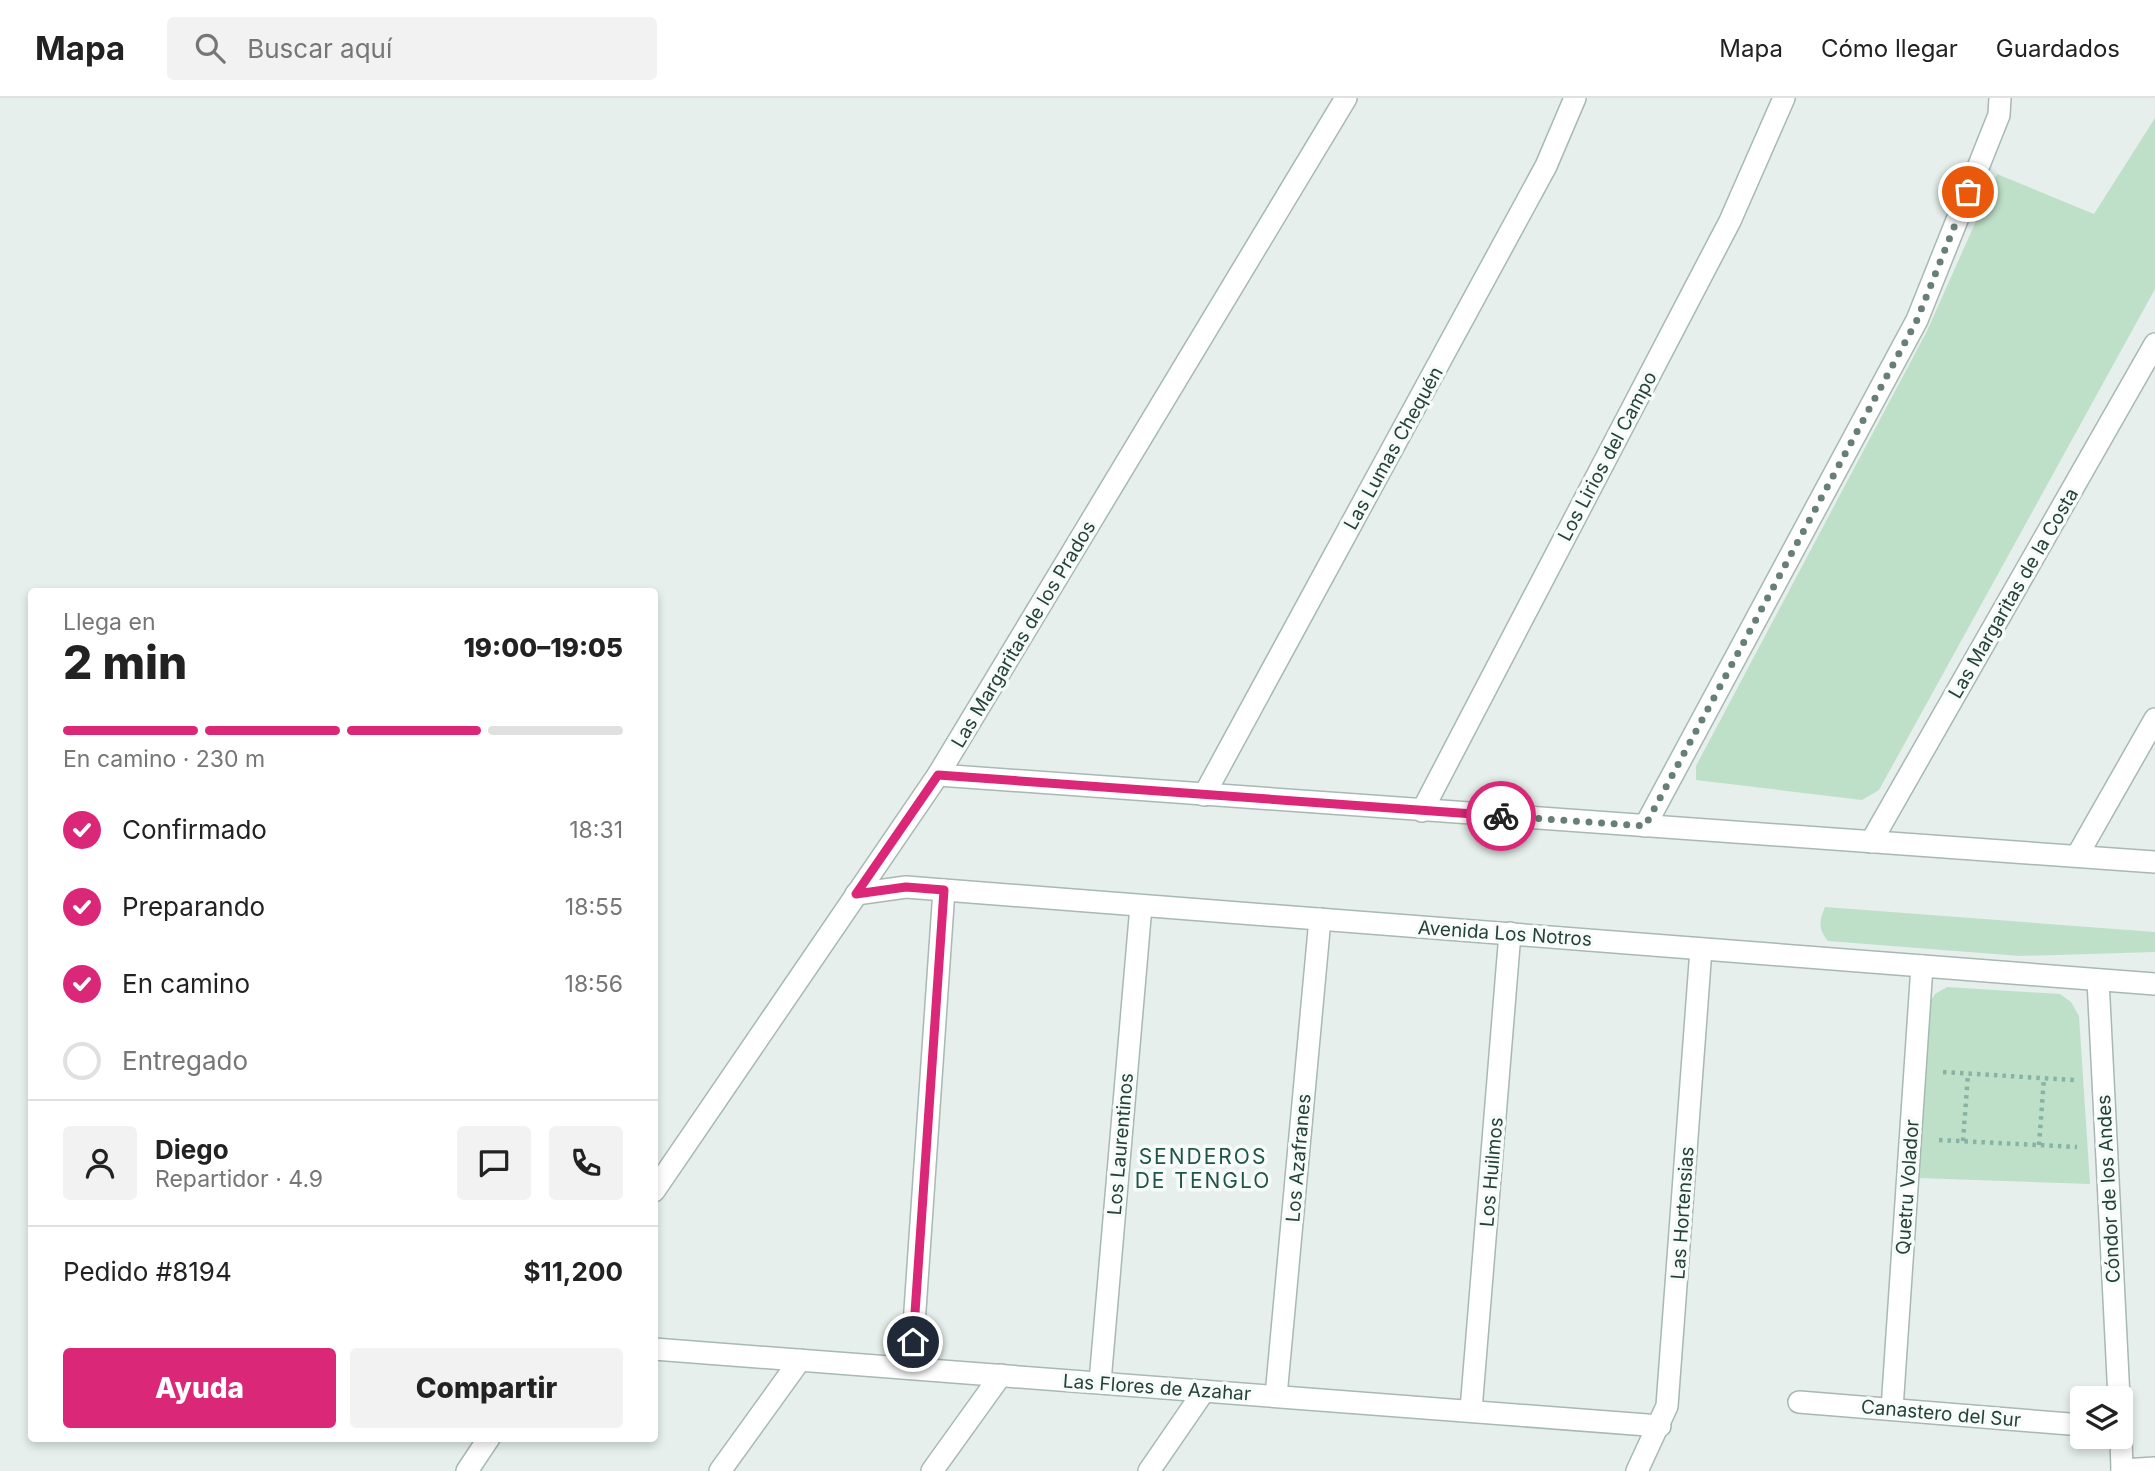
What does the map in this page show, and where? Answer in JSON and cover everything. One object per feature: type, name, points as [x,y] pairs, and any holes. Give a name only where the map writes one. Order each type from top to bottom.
[{"type":"street","name":"Las Margaritas de los Prados","points":[[658,1185],[938,775],[1346,98]]},
{"type":"street","name":"Las Lumas Chequén","points":[[1204,795],[1546,166],[1575,98]]},
{"type":"street","name":"Los Lirios del Campo","points":[[1422,811],[1730,221],[1784,98]]},
{"type":"street","points":[[1645,826],[1917,320],[1999,115],[2000,98]]},
{"type":"street","name":"Las Margaritas de la Costa","points":[[1871,842],[2155,344]]},
{"type":"street","points":[[2077,856],[2155,719]]},
{"type":"street","points":[[938,775],[2155,862]]},
{"type":"street","name":"Avenida Los Notros","points":[[856,894],[906,887],[2155,984]]},
{"type":"street","points":[[911,1368],[944,890]]},
{"type":"street","name":"Los Laurentinos","points":[[1100,1382],[1141,906]]},
{"type":"street","name":"Los Azafranes","points":[[1276,1396],[1320,919]]},
{"type":"street","name":"Los Huilmos","points":[[1471,1410],[1510,933]]},
{"type":"street","name":"Las Hortensias","points":[[1637,1471],[1667,1406],[1701,948]]},
{"type":"street","name":"Quetru Volador","points":[[1892,1409],[1922,966]]},
{"type":"street","name":"Cóndor de los Andes","points":[[2098,980],[2118,1386]]},
{"type":"street","name":"Las Flores de Azahar","points":[[658,1349],[1660,1426]]},
{"type":"street","points":[[720,1471],[800,1360]]},
{"type":"street","points":[[932,1471],[1001,1375]]},
{"type":"street","points":[[1149,1471],[1204,1391]]},
{"type":"street","name":"Canastero del Sur","points":[[1799,1402],[2070,1424]]},
{"type":"street","points":[[467,1471],[486,1442]]},
{"type":"street","points":[[2121,1449],[2122,1470],[2155,1468]]},
{"type":"path","points":[[1914,1070],[2103,1082]]},
{"type":"path","points":[[1963,1141],[1968,1074]]},
{"type":"path","points":[[2039,1145],[2044,1078]]},
{"type":"path","points":[[1910,1138],[2106,1149]]},
{"type":"green space","points":[[2155,118],[2155,289],[1879,790],[1862,800],[1696,780],[1696,766],[1927,331],[1997,174],[2094,214]]},
{"type":"green space","points":[[1825,907],[2155,932],[2155,952],[2020,956],[1828,941],[1820,925]]},
{"type":"green space","points":[[1947,987],[2060,994],[2071,1002],[2079,1016],[2090,1184],[1916,1178],[1928,1005],[1935,994]]},
{"type":"way so far","points":[[1501,816],[1645,826],[1917,320],[1968,192]]},
{"type":"district","name":"SENDEROS DE TENGLO","points":[[1203,1169]]},
{"type":"route","points":[[913,1342],[944,890],[906,887],[856,894],[938,775],[1501,816]]}]
